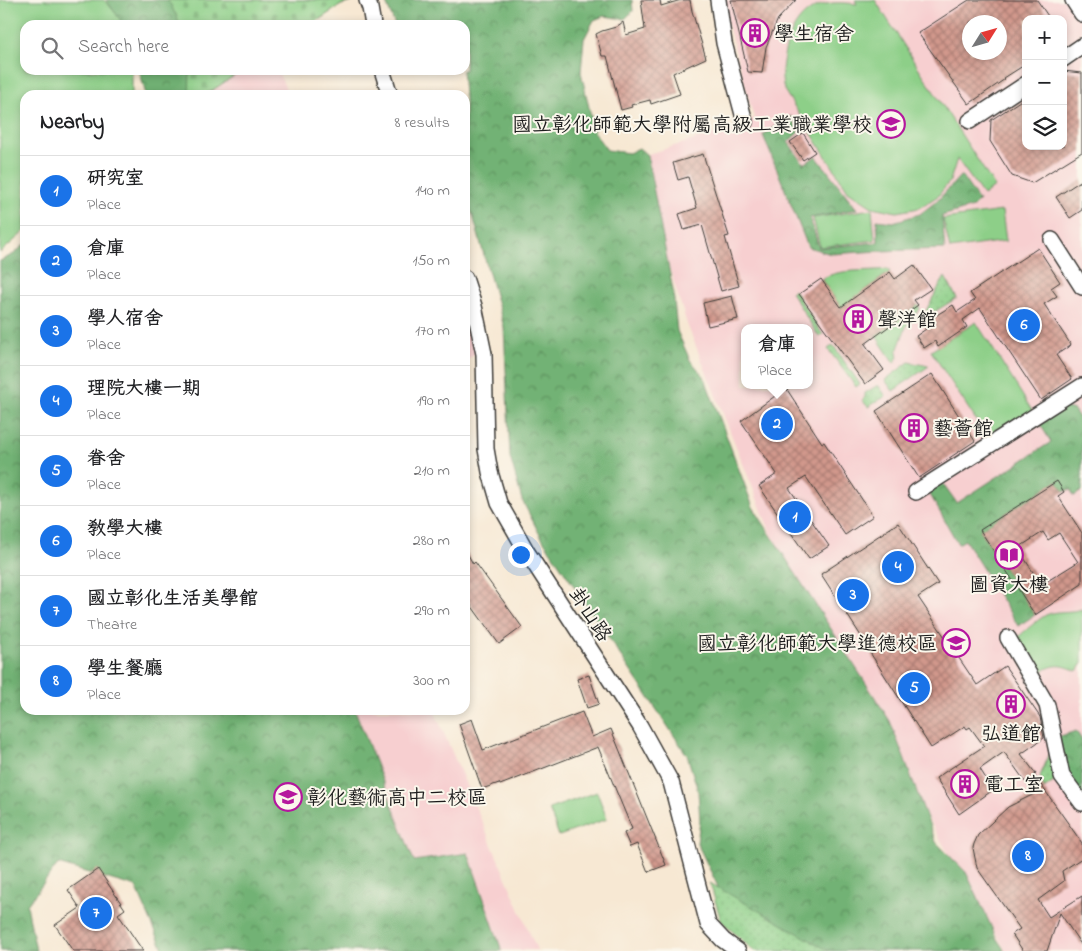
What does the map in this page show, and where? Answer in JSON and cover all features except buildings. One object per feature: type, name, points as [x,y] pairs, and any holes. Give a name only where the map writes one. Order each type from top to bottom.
[{"type":"street","points":[[367,0],[372,20]]},
{"type":"street","points":[[718,0],[724,43],[746,122]]},
{"type":"street","points":[[1073,0],[1082,14]]},
{"type":"street","points":[[1067,56],[1082,46]]},
{"type":"street","points":[[384,75],[388,90]]},
{"type":"street","points":[[970,122],[1022,87]]},
{"type":"street","points":[[1052,240],[1082,287]]},
{"type":"street","name":"卦山路","points":[[470,294],[484,354],[486,449],[499,503],[527,552],[640,726],[671,782],[708,924],[723,940],[738,951]]},
{"type":"street","points":[[916,492],[1082,386]]},
{"type":"street","points":[[1008,638],[1047,705],[1062,776],[1082,803]]},
{"type":"shaded area","name":"國立彰化師範大學進德校區","points":[[721,0],[1082,0],[1082,951],[1006,951],[897,766],[770,531],[687,324],[635,158],[733,128],[754,118]]},
{"type":"shaded area","points":[[232,75],[279,75],[287,90],[208,90]]},
{"type":"shaded area","points":[[470,332],[476,353],[470,357]]},
{"type":"shaded area","name":"彰化藝術高中二校區","points":[[0,583],[20,685],[20,710],[0,692]]},
{"type":"shaded area","name":"彰化藝術高中二校區","points":[[26,715],[436,715],[537,950],[291,951]]},
{"type":"green space","points":[[0,0],[104,0],[121,20],[20,20],[20,75],[132,75],[132,90],[20,90],[20,235],[0,253]]},
{"type":"green space","points":[[106,0],[351,0],[352,2],[341,5],[318,20],[120,20]]},
{"type":"green space","points":[[167,0],[351,0],[352,2],[341,5],[318,20],[178,20]]},
{"type":"green space","points":[[385,0],[632,0],[633,11],[625,19],[604,16],[594,20],[584,39],[581,72],[595,134],[607,150],[629,153],[639,148],[647,155],[673,290],[677,331],[690,360],[704,376],[753,507],[890,721],[936,842],[966,872],[997,939],[1005,951],[773,951],[732,916],[697,843],[700,821],[698,791],[687,755],[541,537],[522,500],[510,457],[504,327],[470,209],[470,90],[464,90],[462,75],[470,75],[470,20],[393,20]]},
{"type":"green space","points":[[855,0],[875,0],[995,187],[983,195],[957,159],[950,181],[938,196],[919,208],[897,212],[872,207],[848,191],[784,90],[782,73],[785,50],[793,29],[806,13],[815,7],[826,4],[857,4]]},
{"type":"green space","points":[[140,75],[235,75],[213,90],[145,90]]},
{"type":"green space","points":[[190,75],[235,75],[213,90],[189,90]]},
{"type":"green space","points":[[791,116],[799,132],[788,142],[804,164],[816,156],[857,209],[810,218],[819,248],[878,242],[877,220],[893,222],[920,214],[938,200],[961,175],[979,201],[973,207],[942,216],[945,249],[831,254],[808,247],[763,135]]},
{"type":"green space","points":[[872,209],[875,240],[820,247],[813,218]]},
{"type":"green space","points":[[1002,211],[1006,241],[950,249],[943,219]]},
{"type":"green space","name":"彰化藝術高中二校區","points":[[20,249],[20,715],[357,715],[414,861],[468,853],[502,951],[164,951],[136,887],[58,864],[27,905],[36,951],[0,951],[0,261]]},
{"type":"green space","points":[[888,269],[890,272],[841,307],[821,279],[836,273]]},
{"type":"green space","points":[[945,277],[957,298],[921,320],[937,290]]},
{"type":"green space","points":[[794,290],[823,335],[819,337],[813,324],[811,324],[791,292]]},
{"type":"green space","points":[[918,305],[920,309],[906,327],[897,351],[898,357],[894,363],[876,336]]},
{"type":"green space","points":[[976,322],[1033,412],[989,440],[931,351]]},
{"type":"green space","points":[[833,345],[860,384],[856,387],[828,349]]},
{"type":"green space","points":[[909,362],[929,366],[893,391],[885,380]]},
{"type":"green space","points":[[878,385],[886,396],[868,407],[862,400],[865,397],[865,393]]},
{"type":"green space","points":[[1061,406],[1074,410],[1082,422],[1082,491],[1074,496],[1070,489],[1064,492],[1057,481],[980,530],[1035,615],[1018,626],[965,540],[958,544],[928,491],[942,482],[957,503],[1051,442],[1038,421]]},
{"type":"green space","points":[[1082,609],[1082,663],[1077,671],[1056,666],[1036,675],[1017,638],[1046,615]]},
{"type":"green space","points":[[1076,731],[1082,740],[1082,798],[1065,774],[1057,737]]},
{"type":"green space","points":[[1055,741],[1062,776],[1044,789],[1040,776]]},
{"type":"green space","points":[[597,792],[607,819],[559,836],[549,809]]},
{"type":"green space","points":[[710,883],[829,951],[754,951],[721,921]]},
{"type":"place","name":"學生宿舍","points":[[755,33]]},
{"type":"place","name":"國立彰化師範大學附屬高級工業職業學校","points":[[891,124]]},
{"type":"place","name":"聲洋館","points":[[858,319]]},
{"type":"place","name":"教學大樓","points":[[1024,325]]},
{"type":"place","name":"倉庫","points":[[777,424]]},
{"type":"place","name":"藝薈館","points":[[914,428]]},
{"type":"place","name":"研究室","points":[[795,517]]},
{"type":"place","name":"圖資大樓","points":[[1009,555]]},
{"type":"place","name":"理院大樓一期","points":[[898,567]]},
{"type":"place","name":"學人宿舍","points":[[853,595]]},
{"type":"place","name":"國立彰化師範大學進德校區","points":[[956,643]]},
{"type":"place","name":"眷舍","points":[[914,688]]},
{"type":"place","name":"弘道館","points":[[1011,704]]},
{"type":"place","name":"電工室","points":[[965,784]]},
{"type":"place","name":"彰化藝術高中二校區","points":[[288,797]]},
{"type":"place","name":"學生餐廳","points":[[1028,856]]},
{"type":"place","name":"國立彰化生活美學館","points":[[96,913]]}]
